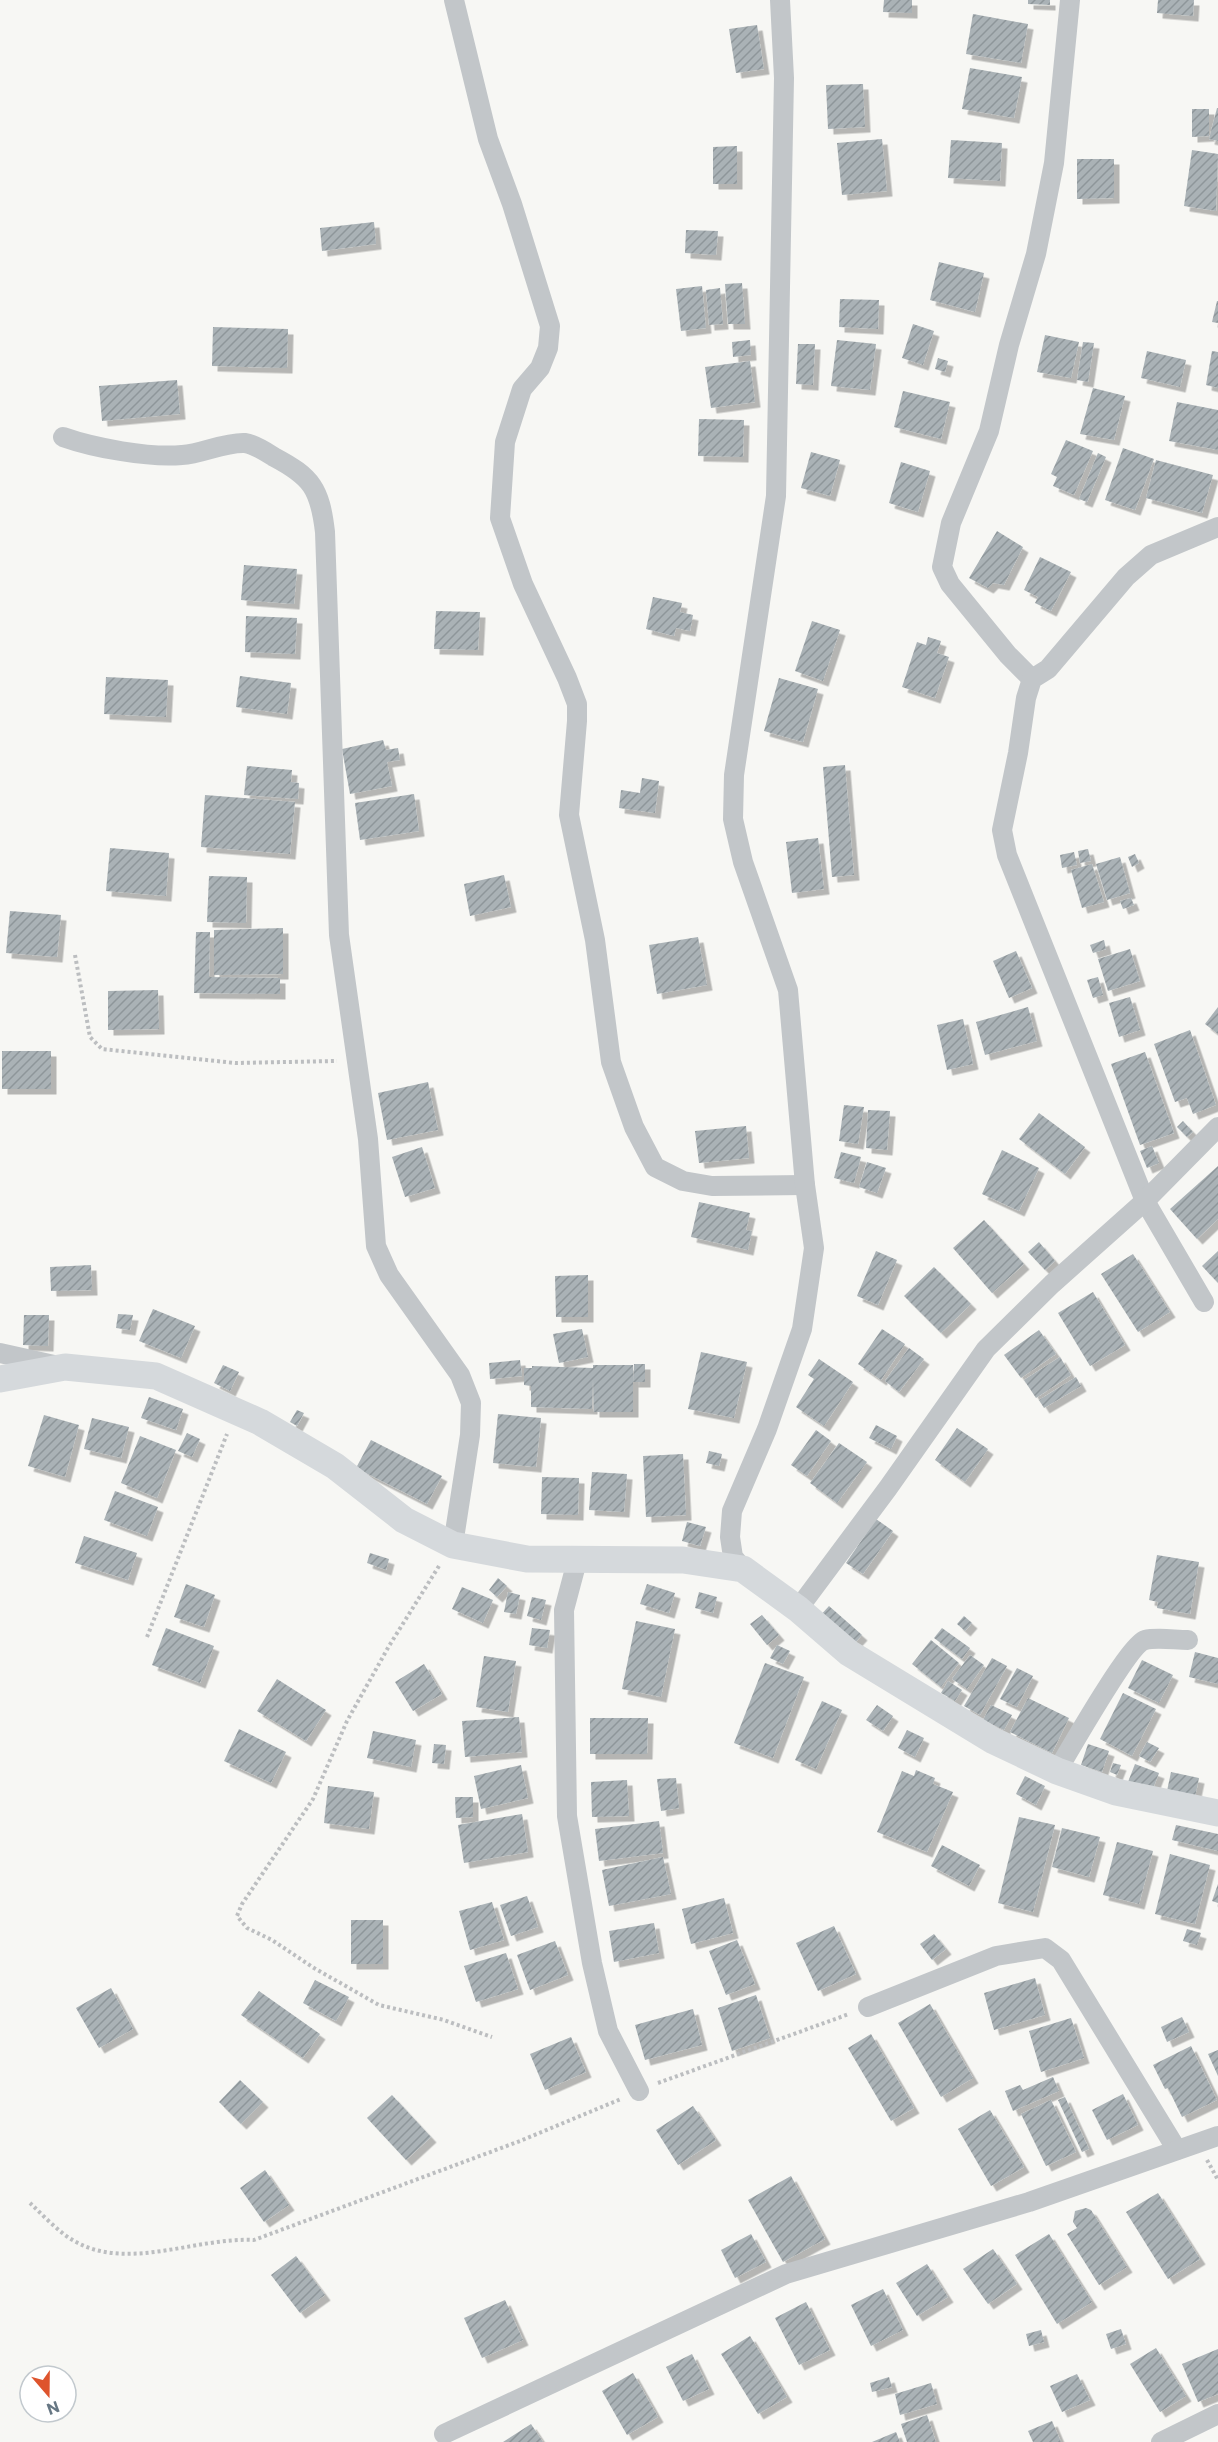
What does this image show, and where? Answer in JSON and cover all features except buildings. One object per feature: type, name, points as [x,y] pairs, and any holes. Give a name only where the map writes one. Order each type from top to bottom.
[{"type":"street","points":[[454,0],[488,139],[512,204],[550,326],[548,348],[540,368],[522,389],[505,442],[500,518],[523,584],[577,704],[569,815],[595,940],[611,1062],[634,1127],[655,1167],[683,1181],[712,1186],[805,1185]]},
{"type":"street","points":[[780,0],[784,78],[776,496],[734,775],[733,819],[743,862],[788,990],[805,1185],[814,1248],[802,1329],[767,1429],[732,1512],[730,1537],[733,1557],[743,1569],[798,1609],[849,1653],[992,1740],[1057,1771],[1116,1792],[1218,1813]]},
{"type":"street","points":[[1032,679],[1008,655],[950,584],[942,567],[951,523],[989,431],[1009,345],[1036,254],[1054,163],[1070,0]]},
{"type":"street","points":[[63,437],[115,449],[181,456],[246,443],[301,471],[314,490],[322,510],[325,532],[339,935],[355,1061],[368,1139],[376,1246],[389,1275],[460,1376],[471,1403],[470,1435],[453,1545]]},
{"type":"street","points":[[1204,1302],[1145,1201],[1007,855],[1002,830],[1018,753],[1026,698],[1032,679],[1048,669],[1126,577],[1151,555],[1218,527]]},
{"type":"street","points":[[798,1609],[888,1488],[986,1349],[1052,1284],[1145,1201],[1218,1127]]},
{"type":"street","points":[[0,1353],[65,1367],[156,1376],[260,1422],[334,1466],[404,1520],[453,1545],[527,1559],[683,1560],[743,1569]]},
{"type":"street","points":[[0,1379],[65,1367]]},
{"type":"street","points":[[577,1561],[564,1610],[567,1816],[592,1964],[608,2031],[639,2091]]},
{"type":"street","points":[[1057,1771],[1137,1646],[1145,1640],[1188,1640]]},
{"type":"street","points":[[868,2007],[996,1956],[1045,1948],[1060,1960],[1177,2150]]},
{"type":"street","points":[[444,2434],[786,2274],[1029,2202],[1218,2136]]},
{"type":"street","points":[[1161,2442],[1218,2415]]},
{"type":"path","points":[[75,955],[90,1037],[102,1049],[235,1063],[355,1061]]},
{"type":"path","points":[[147,1637],[236,1411]]},
{"type":"path","points":[[453,1545],[389,1646],[347,1721],[313,1799],[242,1904],[237,1916],[247,1928],[272,1940],[314,1968],[379,2005],[444,2020],[492,2037]]},
{"type":"path","points":[[30,2203],[74,2241],[100,2252],[150,2254],[181,2246],[209,2245],[233,2239],[254,2240],[520,2141],[685,2072],[868,2007]]}]
